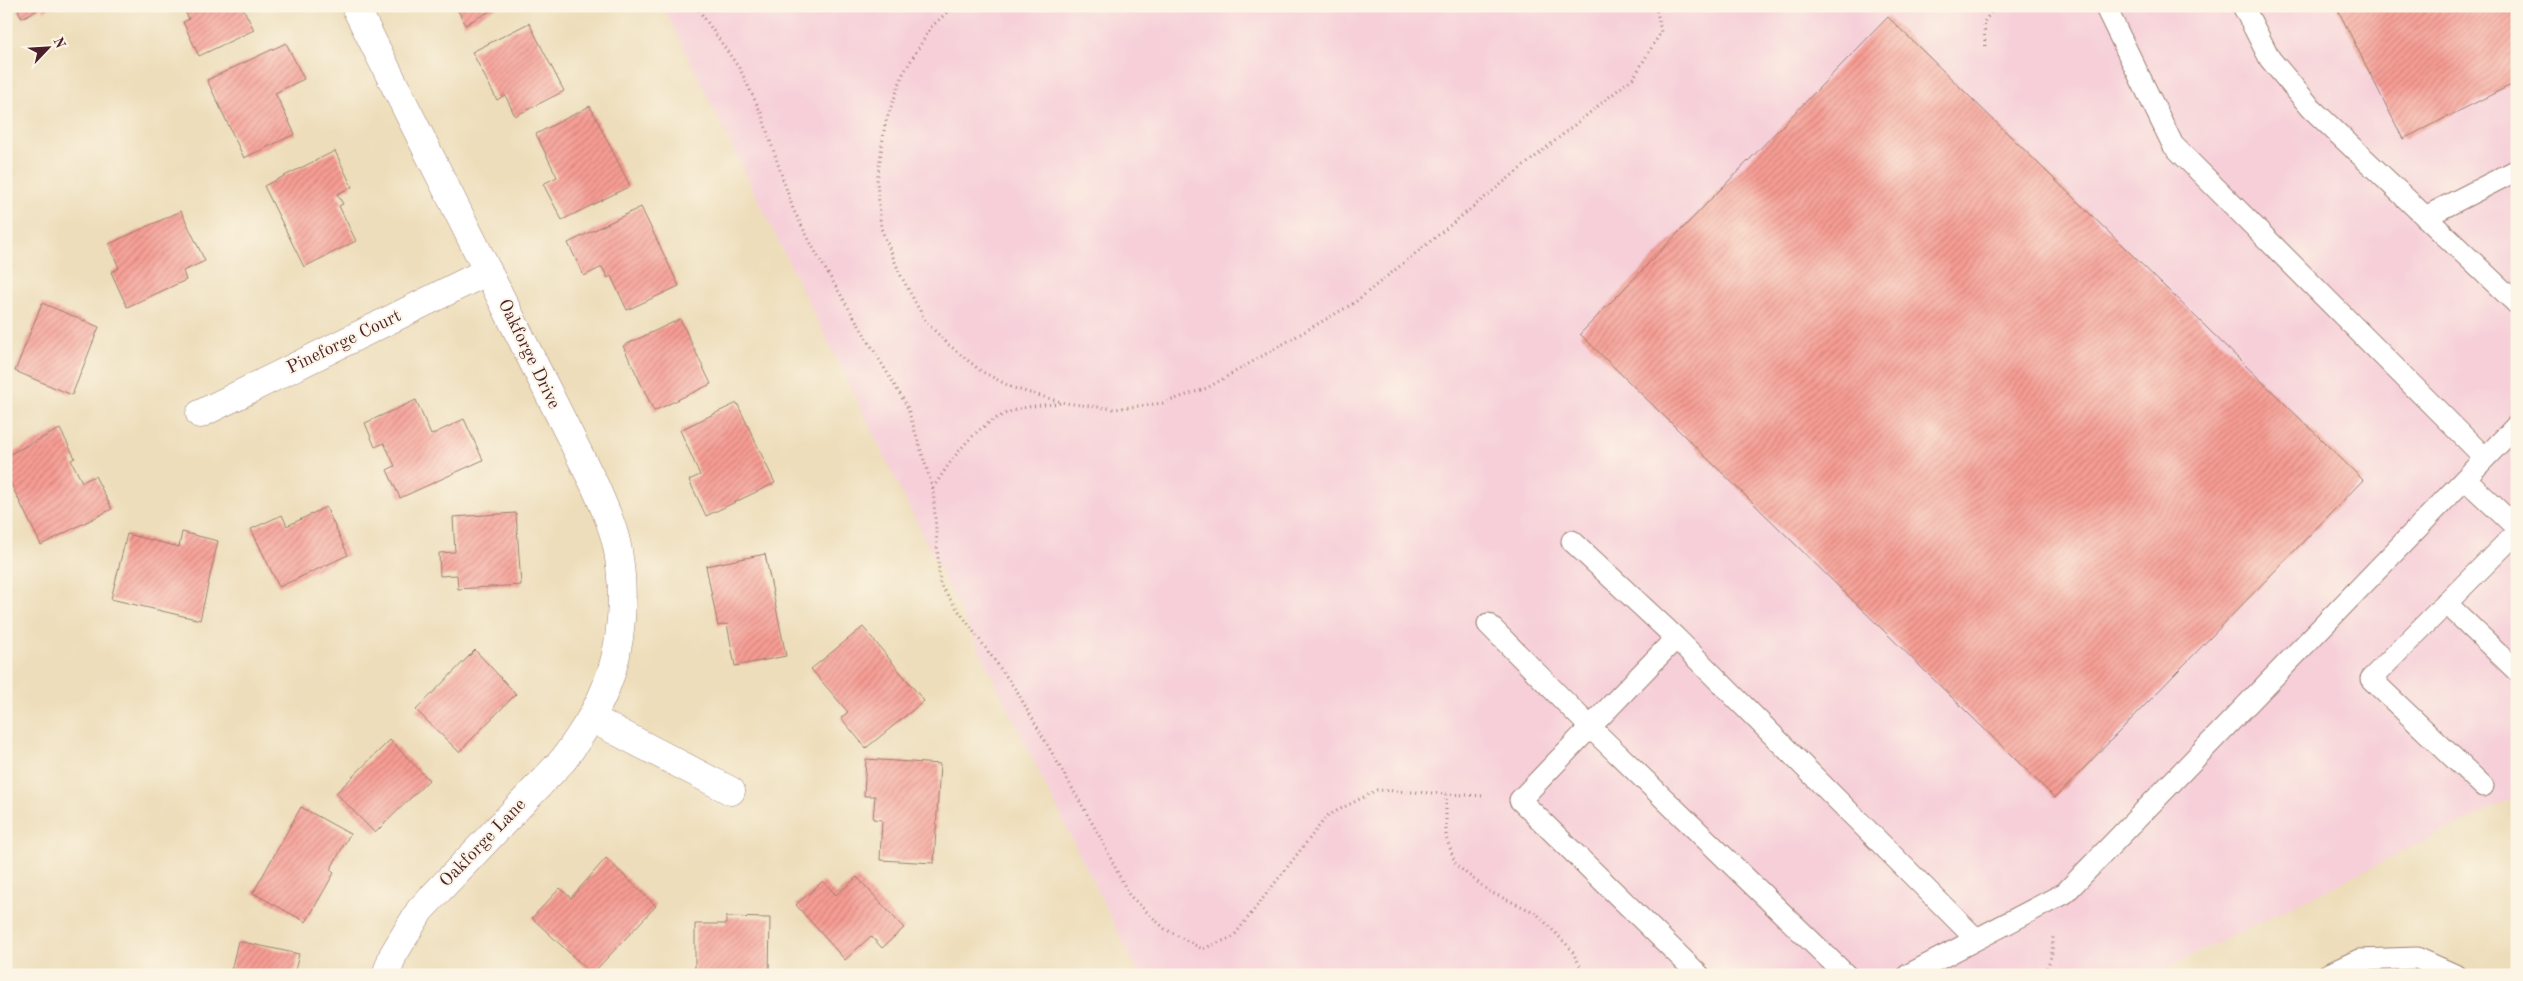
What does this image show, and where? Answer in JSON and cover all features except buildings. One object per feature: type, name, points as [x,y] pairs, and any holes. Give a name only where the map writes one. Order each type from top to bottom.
[{"type":"street","name":"Oakforge Drive","points":[[355,6],[595,486],[608,517],[618,550],[621,585],[616,652],[607,686],[591,718]]},
{"type":"street","name":"Pineforge Court","points":[[200,414],[488,271]]},
{"type":"street","points":[[591,718],[731,791]]},
{"type":"street","name":"Oakforge Lane","points":[[386,975],[392,955],[420,910],[564,759],[578,742],[591,718]]},
{"type":"lane","points":[[2105,6],[2173,145],[2485,458]]},
{"type":"lane","points":[[2243,6],[2270,59],[2312,109],[2517,304]]},
{"type":"lane","points":[[2425,217],[2517,170]]},
{"type":"lane","points":[[1908,975],[2065,893],[2517,425]]},
{"type":"lane","points":[[2465,479],[2517,530],[2371,679],[2483,786]]},
{"type":"lane","points":[[1572,541],[1676,638],[1976,940]]},
{"type":"lane","points":[[2446,603],[2517,671]]},
{"type":"lane","points":[[1488,624],[1590,727],[1846,975]]},
{"type":"lane","points":[[1676,638],[1520,800],[1699,975]]},
{"type":"lane","points":[[2327,975],[2359,960],[2417,958],[2455,975]]},
{"type":"path","points":[[696,6],[742,71],[760,113],[793,209],[817,255],[906,406],[933,488],[940,585],[1016,690],[1099,835],[1129,895],[1165,929],[1202,949],[1233,937],[1327,816],[1376,790],[1484,796]]},
{"type":"path","points":[[954,6],[931,27],[903,74],[885,124],[877,181],[880,228],[900,274],[926,322],[949,345],[981,371],[1013,388],[1065,402],[1115,410],[1163,403],[1207,388],[1354,303],[1634,77],[1661,32],[1656,6]]},
{"type":"path","points":[[1985,46],[1984,22],[1995,6]]},
{"type":"path","points":[[933,488],[955,452],[992,419],[1020,409],[1065,402]]},
{"type":"path","points":[[1446,794],[1446,838],[1456,865],[1490,892],[1536,913],[1571,949],[1585,975]]},
{"type":"path","points":[[2040,975],[2045,972],[2053,951],[2052,899]]},
{"type":"shaded area","points":[[663,6],[2517,6],[2517,796],[2152,975],[1139,975]]}]
